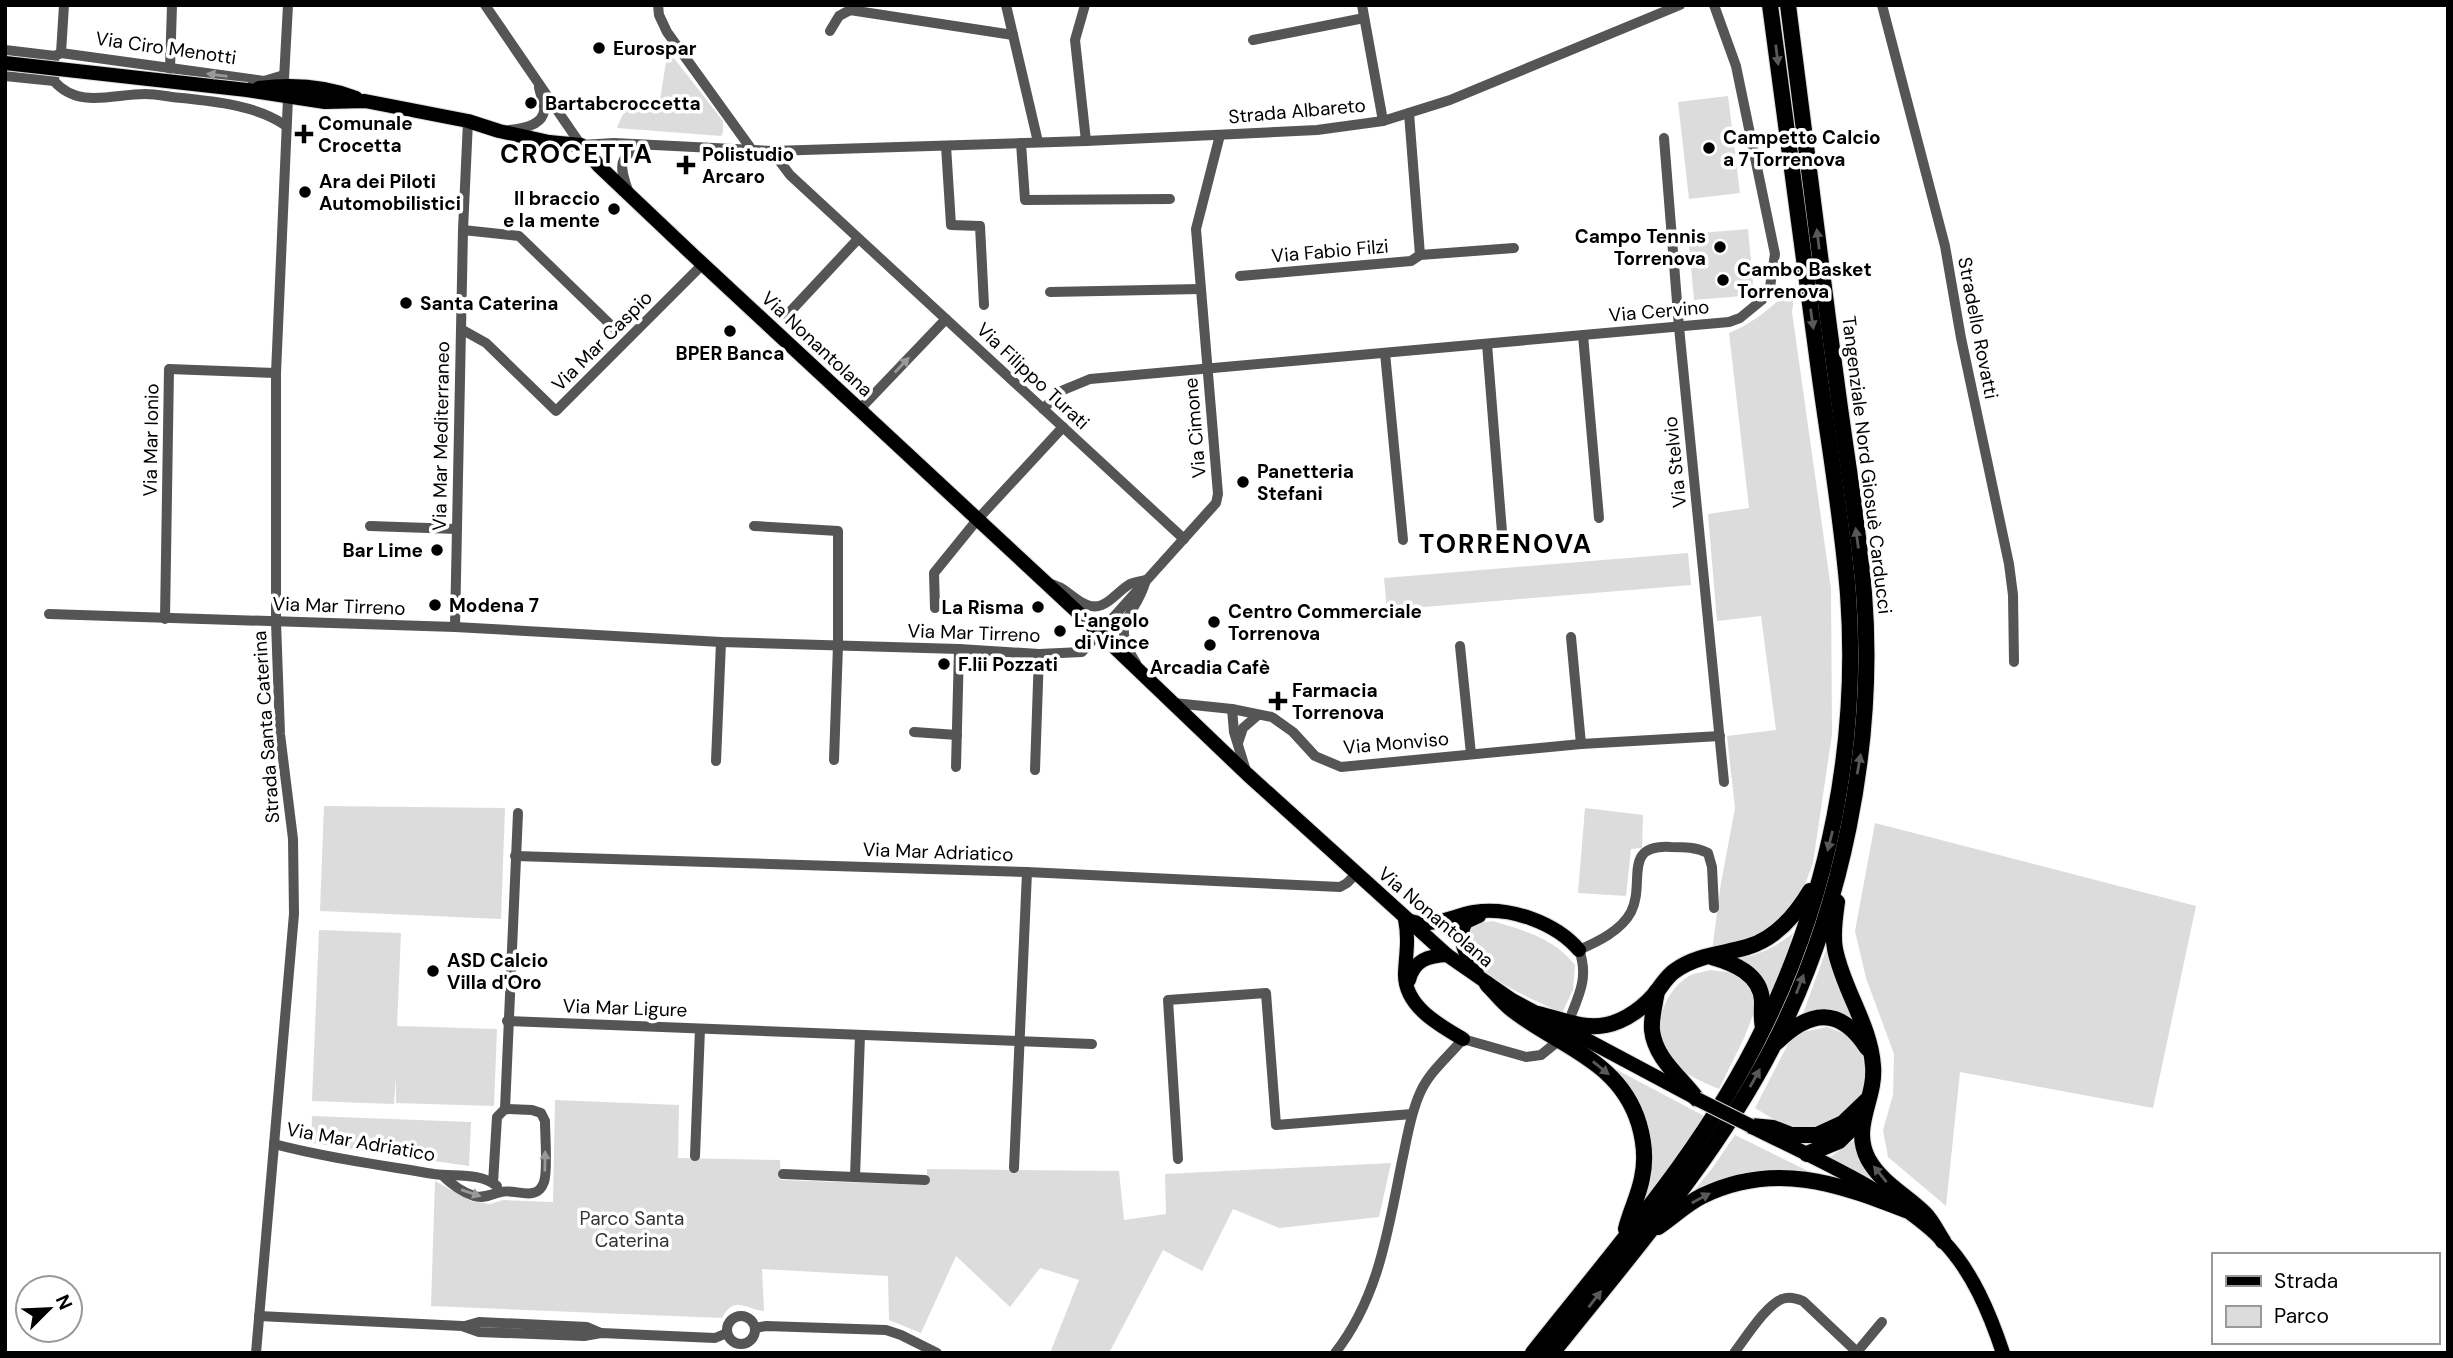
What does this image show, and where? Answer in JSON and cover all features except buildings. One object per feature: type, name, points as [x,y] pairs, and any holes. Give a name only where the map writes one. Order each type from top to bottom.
[{"type":"highway","name":"Tangenziale Nord Giosuè Carducci","points":[[1552,1353],[1710,1152],[1773,1046],[1818,939],[1842,855],[1861,751],[1865,699],[1864,591],[1792,104],[1770,5]]},
{"type":"highway","name":"Tangenziale Nord Giosuè Carducci","points":[[1533,1353],[1679,1167],[1739,1076],[1763,1029],[1801,939],[1822,871],[1836,812],[1847,730],[1848,594],[1792,104],[1787,5]]},
{"type":"highway","points":[[1842,855],[1834,925],[1835,947],[1868,1036],[1873,1076],[1863,1118],[1862,1144],[1868,1160],[1884,1181],[1928,1217],[1943,1241]]},
{"type":"highway","points":[[1538,1014],[1580,1026],[1604,1026],[1630,1015],[1657,991],[1672,972],[1695,959],[1748,947],[1779,930],[1803,902],[1822,871]]},
{"type":"highway","points":[[1709,956],[1739,966],[1751,975],[1759,988],[1762,1001],[1760,1014],[1763,1029]]},
{"type":"highway","points":[[1485,982],[1513,1010],[1581,1052],[1625,1091],[1636,1112],[1644,1157],[1642,1178],[1623,1239]]},
{"type":"highway","points":[[1657,991],[1652,1021],[1655,1043],[1668,1066],[1697,1099]]},
{"type":"highway","points":[[1773,1046],[1802,1021],[1828,1017],[1850,1027],[1870,1052]]},
{"type":"highway","points":[[1751,1126],[1773,1128],[1791,1135],[1817,1135],[1843,1123],[1868,1099]]},
{"type":"highway","points":[[1807,1154],[1839,1141],[1863,1118]]},
{"type":"highway","points":[[1645,1236],[1702,1196],[1727,1186],[1776,1177],[1820,1181],[1906,1210]]},
{"type":"main road","name":"Via Ciro Menotti","points":[[5,63],[247,90],[285,86],[325,102],[365,101],[468,121],[499,131],[562,144],[581,145]]},
{"type":"main road","name":"Via Nonantolana","points":[[581,145],[630,195],[1100,633],[1247,775],[1447,955],[1538,1014],[1807,1154],[1906,1210],[1943,1241],[1970,1278],[1983,1302],[2003,1353]]},
{"type":"main road","points":[[1463,1039],[1435,1021],[1408,992],[1405,971],[1409,942],[1405,919],[1430,924],[1478,911],[1516,915],[1562,932],[1579,950]]},
{"type":"main road","points":[[1485,982],[1466,956],[1462,933],[1466,922],[1487,912]]},
{"type":"main road","points":[[1408,992],[1410,975],[1419,962],[1426,957],[1447,955]]},
{"type":"street","points":[[54,81],[64,5]]},
{"type":"street","points":[[170,69],[172,5]]},
{"type":"street","name":"Strada Santa Caterina","points":[[256,1353],[295,914],[293,839],[280,734],[276,622],[276,373],[288,5]]},
{"type":"street","name":"Via Nonantolana","points":[[485,5],[581,145]]},
{"type":"street","points":[[658,5],[659,15],[667,32],[752,150]]},
{"type":"street","points":[[1006,5],[1038,142]]},
{"type":"street","points":[[1085,5],[1075,40],[1086,141]]},
{"type":"street","points":[[1362,5],[1383,121]]},
{"type":"street","name":"Strada Albareto","points":[[581,145],[772,151],[1317,130],[1383,121],[1450,100],[1679,5]]},
{"type":"street","name":"Via Cervino","points":[[1043,410],[1061,391],[1090,379],[1729,323],[1740,318],[1762,300],[1770,287],[1775,254],[1736,66],[1714,5]]},
{"type":"street","name":"Stradello Rovatti","points":[[1882,5],[1945,246],[1961,338],[2009,564],[2013,595],[2014,662]]},
{"type":"street","points":[[830,31],[839,16],[850,10],[1013,35]]},
{"type":"street","points":[[1253,40],[1364,19]]},
{"type":"street","name":"Via Ciro Menotti","points":[[5,50],[264,81],[285,86]]},
{"type":"street","points":[[5,76],[54,81],[73,97],[107,98],[145,94],[220,103],[250,109],[285,125]]},
{"type":"street","name":"Via Ciro Menotti","points":[[499,131],[522,129],[540,121],[544,112],[538,81]]},
{"type":"street","points":[[1409,113],[1420,255]]},
{"type":"street","name":"Via Mar Mediterraneo","points":[[455,627],[463,230],[468,121]]},
{"type":"street","name":"Via Cimone","points":[[1100,633],[1216,503],[1218,494],[1196,229],[1220,135]]},
{"type":"street","name":"Via Stelvio","points":[[1664,138],[1679,327],[1724,782]]},
{"type":"street","points":[[1021,143],[1025,200],[1170,199]]},
{"type":"street","points":[[630,195],[622,172],[623,160],[630,152],[647,145]]},
{"type":"street","points":[[946,146],[951,225],[980,226],[984,305]]},
{"type":"street","name":"Via Filippo Turati","points":[[772,151],[790,175],[1184,539]]},
{"type":"street","points":[[463,230],[519,236],[617,330]]},
{"type":"street","points":[[788,315],[858,239]]},
{"type":"street","name":"Via Fabio Filzi","points":[[1240,276],[1410,261],[1420,255],[1514,248]]},
{"type":"street","name":"Via Mar Caspio","points":[[461,329],[486,343],[556,411],[703,264]]},
{"type":"street","points":[[1050,292],[1200,289]]},
{"type":"street","points":[[859,410],[946,319]]},
{"type":"street","name":"Via Cervino","points":[[1583,335],[1599,518]]},
{"type":"street","points":[[1487,344],[1502,532]]},
{"type":"street","points":[[1385,353],[1403,540]]},
{"type":"street","name":"Via Mar Ionio","points":[[165,619],[169,369],[276,373]]},
{"type":"street","points":[[935,608],[934,573],[977,520],[1063,427]]},
{"type":"street","points":[[370,526],[457,528]]},
{"type":"street","points":[[754,526],[838,531],[834,760]]},
{"type":"street","name":"Via Cimone","points":[[1045,582],[1062,586],[1081,602],[1097,605],[1109,603],[1130,584],[1146,580]]},
{"type":"street","name":"Via Cimone","points":[[1146,580],[1141,597],[1128,614],[1124,627],[1127,645],[1146,677]]},
{"type":"street","name":"Via Mar Tirreno","points":[[50,614],[455,627],[721,642],[1039,654],[1082,652],[1100,633]]},
{"type":"street","points":[[1571,637],[1581,744]]},
{"type":"street","points":[[716,761],[721,642]]},
{"type":"street","name":"Via Monviso","points":[[1460,646],[1471,754]]},
{"type":"street","points":[[956,767],[959,649]]},
{"type":"street","points":[[1035,770],[1039,654]]},
{"type":"street","name":"Via Monviso","points":[[1174,703],[1232,709],[1272,717],[1315,756],[1341,767],[1581,744],[1720,736]]},
{"type":"street","points":[[1232,709],[1234,732],[1247,775]]},
{"type":"street","points":[[1238,743],[1243,728],[1258,715]]},
{"type":"street","points":[[914,732],[957,735]]},
{"type":"street","points":[[493,1183],[497,1117],[505,1109],[518,813]]},
{"type":"street","points":[[1572,1013],[1585,978],[1579,950],[1599,941],[1627,919],[1636,897],[1640,856],[1646,850],[1658,846],[1699,848],[1708,853],[1712,867],[1714,908]]},
{"type":"street","name":"Via Mar Adriatico","points":[[515,856],[1027,872],[1340,887],[1356,874]]},
{"type":"street","points":[[1014,1168],[1027,872]]},
{"type":"street","points":[[1178,1159],[1168,1000],[1266,993],[1276,1125],[1412,1115]]},
{"type":"street","name":"Via Mar Ligure","points":[[508,1021],[1092,1044]]},
{"type":"street","name":"Via Mar Ligure","points":[[695,1156],[700,1029]]},
{"type":"street","points":[[855,1177],[860,1035]]},
{"type":"street","points":[[1335,1353],[1347,1338],[1367,1301],[1380,1263],[1412,1115],[1425,1083],[1463,1039],[1526,1057],[1541,1055],[1557,1042]]},
{"type":"street","name":"Via Mar Adriatico","points":[[442,1175],[450,1183],[477,1197],[503,1191],[530,1195],[538,1191],[545,1182],[545,1121],[541,1113],[505,1109]]},
{"type":"street","name":"Via Mar Adriatico","points":[[274,1144],[314,1154],[442,1175],[476,1177],[493,1183],[503,1191]]},
{"type":"street","points":[[783,1174],[925,1180]]},
{"type":"street","points":[[1734,1353],[1772,1304],[1783,1298],[1794,1297],[1803,1301],[1857,1352],[1882,1322]]},
{"type":"street","points":[[259,1316],[462,1326],[479,1322],[587,1327],[601,1333],[715,1338],[727,1333]]},
{"type":"street","points":[[736,1316],[747,1316],[755,1328],[753,1338],[744,1344],[733,1342],[727,1333],[728,1323],[736,1316]]},
{"type":"street","points":[[755,1328],[766,1326],[886,1330],[937,1353]]},
{"type":"green space","points":[[663,44],[723,121],[721,136],[617,128],[627,102],[659,106],[667,56],[658,55]]},
{"type":"green space","name":"Campetto Calcio a 7 Torrenova","points":[[1728,96],[1740,193],[1689,199],[1678,102]]},
{"type":"green space","points":[[1748,229],[1754,295],[1694,300],[1688,234]]},
{"type":"green space","points":[[1796,284],[1792,312],[1831,589],[1832,734],[1813,863],[1799,901],[1773,928],[1745,942],[1712,951],[1735,808],[1727,736],[1776,730],[1761,616],[1717,621],[1708,514],[1749,508],[1729,333],[1757,318]]},
{"type":"green space","points":[[1688,553],[1691,585],[1387,610],[1384,578]]},
{"type":"green space","points":[[324,806],[505,808],[501,919],[320,911]]},
{"type":"green space","points":[[1585,808],[1643,815],[1642,848],[1631,849],[1626,896],[1578,893]]},
{"type":"green space","points":[[1875,823],[2196,906],[2153,1108],[1960,1072],[1946,1206],[1888,1157],[1883,1130],[1893,1095],[1894,1054],[1866,978],[1855,931]]},
{"type":"green space","points":[[1493,921],[1548,942],[1575,965],[1573,990],[1562,1013],[1496,980],[1475,962],[1469,952],[1466,936],[1476,924]]},
{"type":"green space","points":[[319,930],[401,933],[397,1026],[497,1029],[494,1106],[396,1103],[396,1078],[394,1104],[312,1101]]},
{"type":"green space","points":[[1793,933],[1768,1000],[1733,959],[1765,950]]},
{"type":"green space","points":[[1828,945],[1861,1033],[1801,1019]]},
{"type":"green space","points":[[1710,970],[1734,973],[1750,987],[1756,1007],[1719,1089],[1676,1066],[1667,1056],[1660,1031],[1664,1006],[1679,984],[1689,976]]},
{"type":"green space","points":[[1827,1027],[1848,1035],[1862,1054],[1866,1077],[1860,1102],[1828,1128],[1793,1131],[1755,1108],[1789,1042],[1803,1032]]},
{"type":"green space","points":[[1604,1063],[1706,1117],[1643,1205],[1651,1176],[1647,1130]]},
{"type":"green space","name":"Parco Santa Caterina","points":[[555,1100],[679,1105],[678,1158],[780,1160],[781,1180],[927,1185],[927,1169],[1119,1171],[1124,1220],[1166,1214],[1165,1174],[1391,1163],[1379,1217],[1279,1228],[1233,1209],[1202,1271],[1163,1250],[1109,1353],[1050,1353],[1079,1280],[1040,1268],[1010,1307],[956,1256],[921,1333],[889,1320],[888,1276],[762,1269],[764,1311],[736,1305],[722,1318],[431,1306],[435,1181],[471,1201],[490,1204],[503,1200],[553,1202]]},
{"type":"green space","points":[[312,1116],[471,1122],[469,1166],[311,1143]]},
{"type":"green space","points":[[1735,1135],[1828,1181],[1748,1179],[1679,1208],[1711,1170]]},
{"type":"green space","points":[[1857,1138],[1875,1181],[1829,1158]]},
{"type":"place","name":"Eurospar","points":[[599,48]]},
{"type":"place","name":"Bartabcroccetta","points":[[531,103]]},
{"type":"place","name":"Comunale Crocetta","points":[[304,134]]},
{"type":"place","name":"Campetto Calcio a 7 Torrenova","points":[[1709,148]]},
{"type":"place","name":"Polistudio Arcaro","points":[[686,165]]},
{"type":"place","name":"Ara dei Piloti Automobilistici","points":[[305,192]]},
{"type":"place","name":"Il braccio e la mente","points":[[614,209]]},
{"type":"place","name":"Campo Tennis Torrenova","points":[[1720,247]]},
{"type":"place","name":"Cambo Basket Torrenova","points":[[1723,280]]},
{"type":"place","name":"Santa Caterina","points":[[406,303]]},
{"type":"place","name":"BPER Banca","points":[[730,331]]},
{"type":"place","name":"Panetteria Stefani","points":[[1243,482]]},
{"type":"place","name":"Bar Lime","points":[[437,550]]},
{"type":"place","name":"Modena 7","points":[[435,605]]},
{"type":"place","name":"La Risma","points":[[1038,607]]},
{"type":"place","name":"Centro Commerciale Torrenova","points":[[1214,622]]},
{"type":"place","name":"L'angolo di Vince","points":[[1060,631]]},
{"type":"place","name":"Arcadia Cafè","points":[[1210,645]]},
{"type":"place","name":"F.lii Pozzati","points":[[944,664]]},
{"type":"place","name":"Farmacia Torrenova","points":[[1278,701]]},
{"type":"place","name":"ASD Calcio Villa d'Oro","points":[[433,971]]},
{"type":"district","name":"CROCETTA","points":[[577,154]]},
{"type":"district","name":"TORRENOVA","points":[[1506,544]]}]
